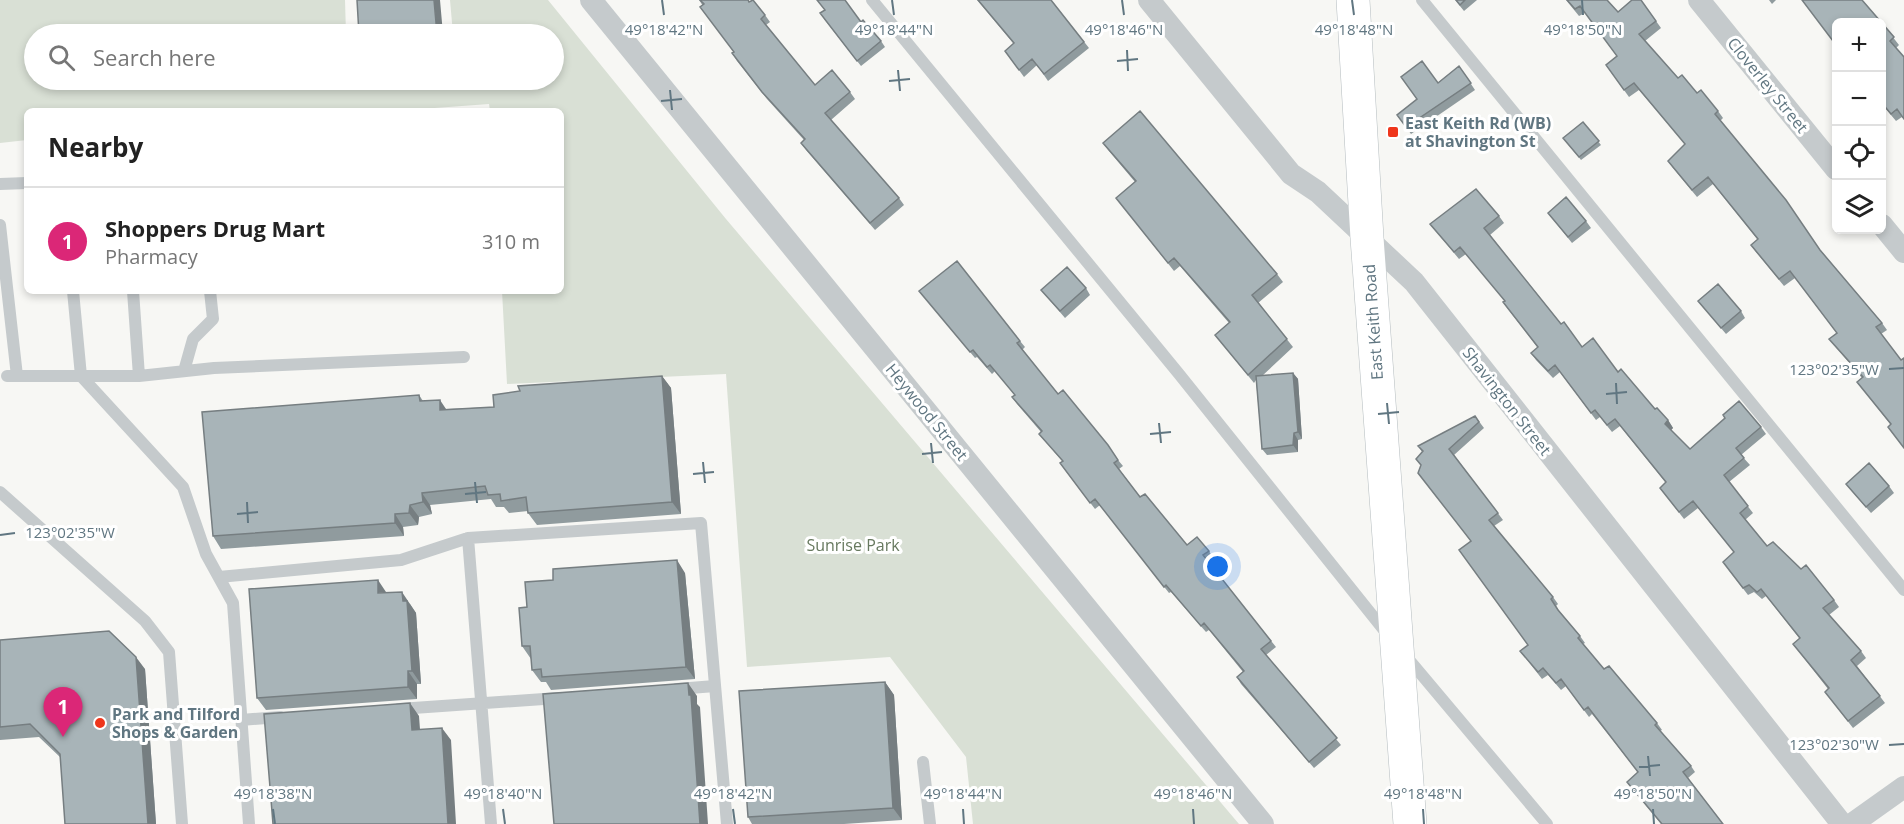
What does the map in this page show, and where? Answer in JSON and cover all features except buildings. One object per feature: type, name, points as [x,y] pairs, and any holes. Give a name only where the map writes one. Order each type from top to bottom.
[{"type":"main road","name":"East Keith Road","points":[[1353,0],[1367,238],[1410,824]]},
{"type":"street","name":"Heywood Street","points":[[591,0],[1263,824]]},
{"type":"street","name":"Shavington Street","points":[[1149,0],[1291,174],[1318,192],[1414,282],[1842,824]]},
{"type":"street","name":"Cloverley Street","points":[[1699,0],[1832,164]]},
{"type":"street","points":[[1886,231],[1904,252]]},
{"type":"street","points":[[1852,824],[1904,787]]},
{"type":"lane","points":[[872,0],[1179,374],[1397,646],[1547,824]]},
{"type":"lane","points":[[1422,0],[1904,590]]},
{"type":"lane","points":[[0,184],[24,183]]},
{"type":"lane","points":[[0,225],[6,377],[139,376],[184,371],[464,357]]},
{"type":"lane","points":[[73,294],[81,376],[183,487],[206,554],[233,603],[249,824]]},
{"type":"lane","points":[[133,294],[139,376]]},
{"type":"lane","points":[[184,371],[193,339],[213,319],[210,294]]},
{"type":"lane","points":[[0,492],[145,621],[169,652],[182,824]]},
{"type":"lane","points":[[219,577],[401,560],[468,538],[701,523],[727,824]]},
{"type":"lane","points":[[468,538],[491,824]]},
{"type":"lane","points":[[668,690],[715,686]]},
{"type":"lane","points":[[390,710],[575,696]]},
{"type":"lane","points":[[242,720],[298,716]]},
{"type":"lane","points":[[923,762],[930,824]]},
{"type":"green space","name":"Sunrise Park","points":[[0,0],[345,0],[346,24],[24,24],[24,90],[564,90],[564,24],[452,24],[450,0],[548,0],[726,219],[1239,824],[973,824],[966,757],[890,657],[747,667],[726,374],[507,384],[502,294],[564,294],[564,108],[490,108],[489,104],[435,108],[24,108],[24,140],[0,143]]},
{"type":"place","name":"East Keith Rd (WB) at Shavington St","points":[[1393,132]]},
{"type":"place","name":"Park and Tilford Shops & Garden","points":[[100,723]]},
{"type":"place","name":"Shoppers Drug Mart","points":[[63,737]]}]
